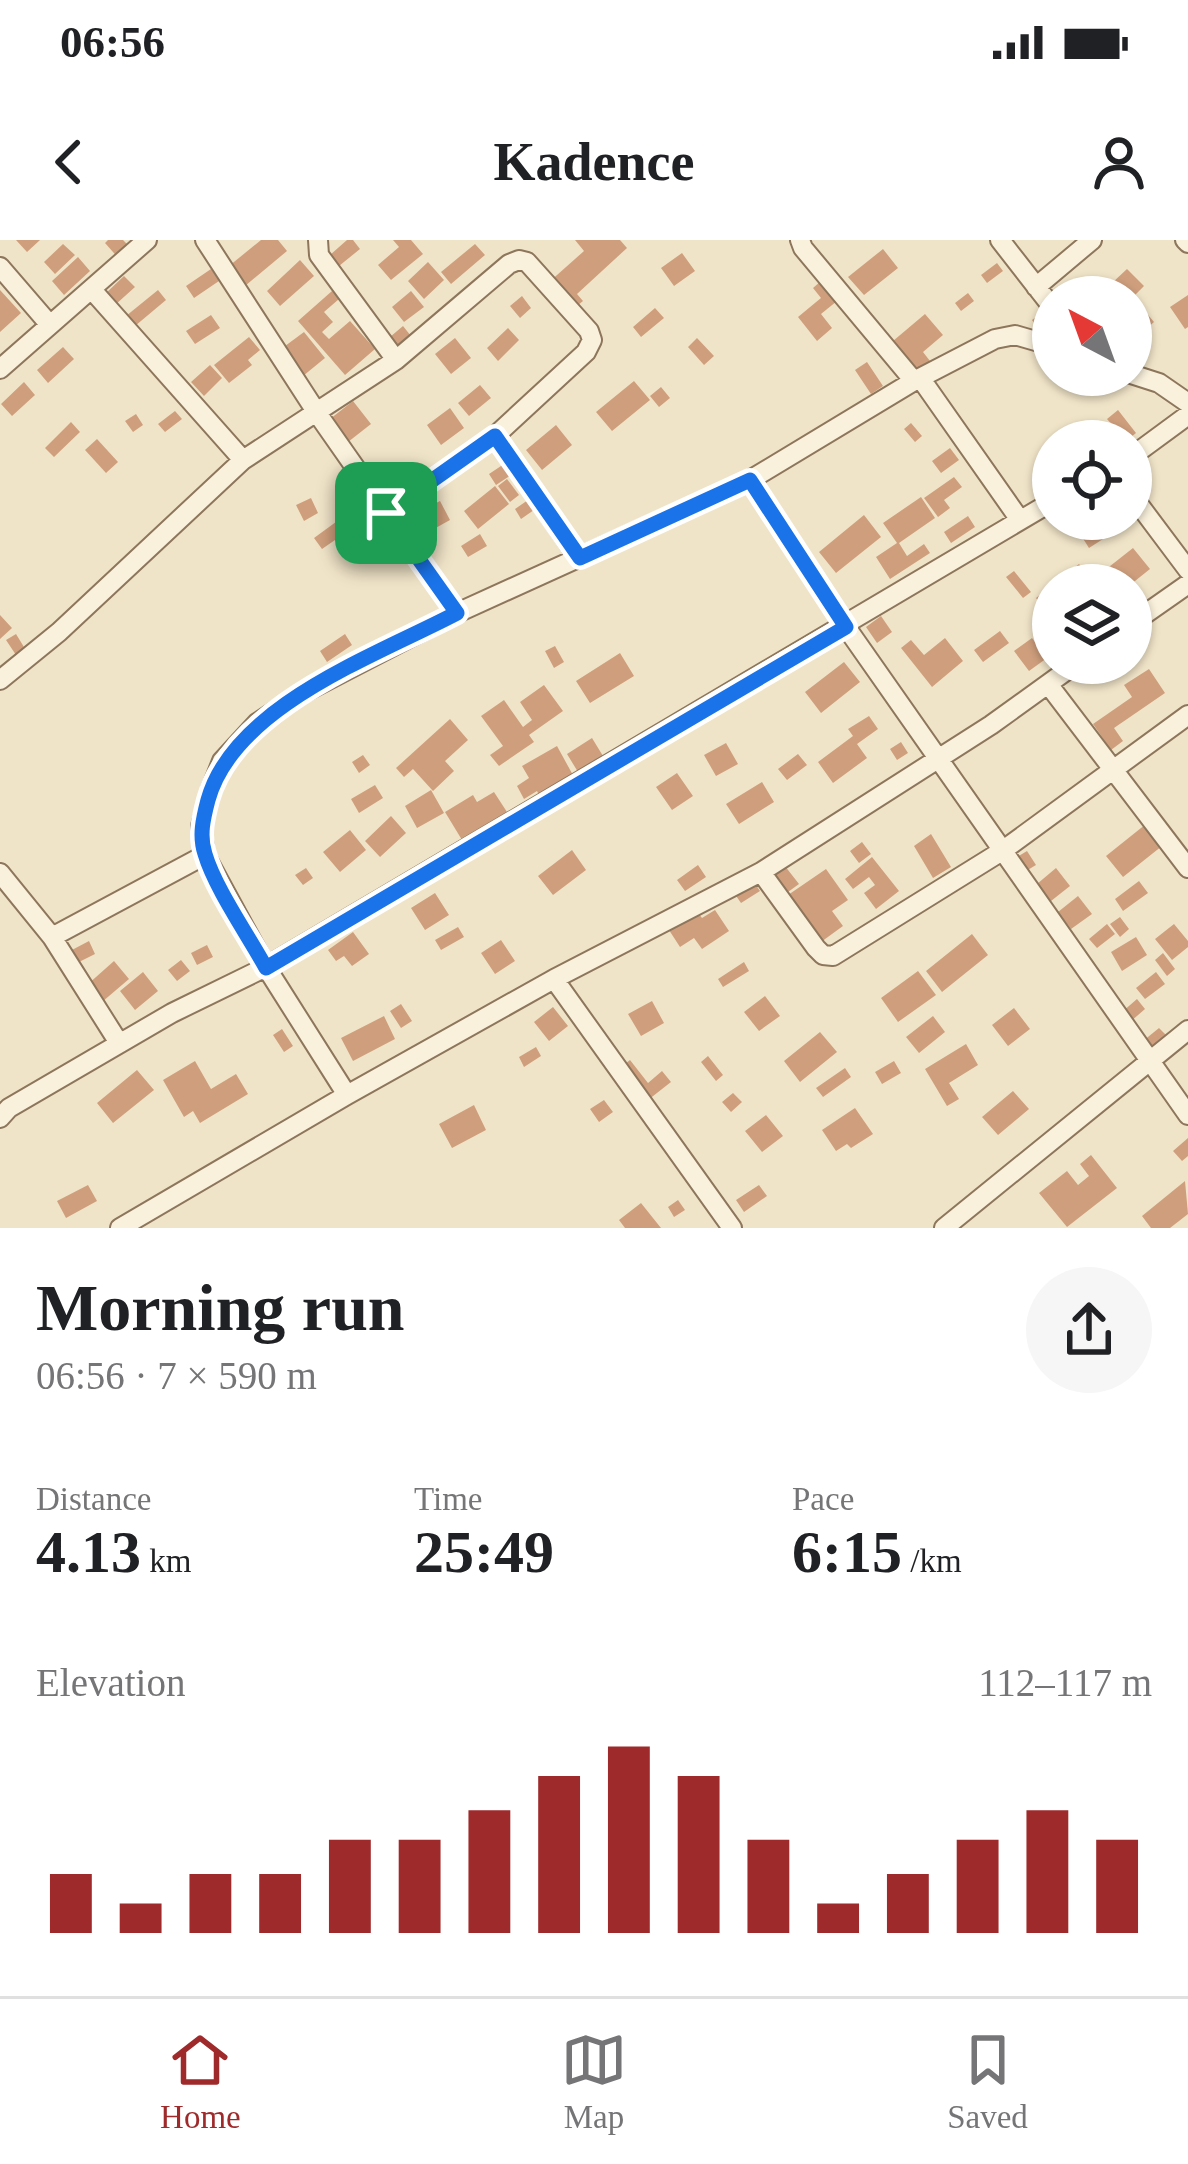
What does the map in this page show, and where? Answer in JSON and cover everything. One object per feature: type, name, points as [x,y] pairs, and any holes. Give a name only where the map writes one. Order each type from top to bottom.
[{"type":"street","points":[[0,369],[147,240]]},
{"type":"street","points":[[205,240],[317,413],[457,613]]},
{"type":"street","points":[[318,240],[319,255],[395,360]]},
{"type":"street","points":[[800,240],[871,334],[918,380],[1020,520]]},
{"type":"street","points":[[1000,240],[1032,282]]},
{"type":"street","points":[[1049,276],[1092,240]]},
{"type":"street","points":[[0,680],[59,632],[243,460],[395,360],[509,264],[527,262],[589,332],[592,340],[586,352],[495,436],[386,513]]},
{"type":"street","points":[[0,267],[50,326]]},
{"type":"street","points":[[93,291],[243,460]]},
{"type":"street","points":[[346,1095],[266,968],[205,855],[201,826],[222,761],[257,723],[302,694],[457,613],[750,480],[995,339],[1015,335],[1032,340]]},
{"type":"street","points":[[1152,381],[1188,403]]},
{"type":"street","points":[[1152,442],[1188,415]]},
{"type":"street","points":[[495,436],[580,558]]},
{"type":"street","points":[[750,480],[846,627],[1188,1115]]},
{"type":"street","points":[[3,1108],[266,968],[1032,513]]},
{"type":"street","points":[[1152,522],[1188,570]]},
{"type":"street","points":[[1152,610],[1188,584]]},
{"type":"street","points":[[120,1228],[554,979],[761,872],[1048,684],[1184,856]]},
{"type":"street","points":[[761,872],[816,947],[833,956],[1002,851],[1188,715]]},
{"type":"street","points":[[52,937],[205,855]]},
{"type":"street","points":[[0,872],[52,937],[119,1043]]},
{"type":"street","points":[[554,979],[732,1228]]},
{"type":"street","points":[[944,1228],[1188,1030]]},
{"type":"building","points":[[16,240],[40,240],[27,252]]},
{"type":"building","points":[[123,240],[133,250],[121,261],[105,243]]},
{"type":"building","points":[[261,240],[278,240],[287,251],[245,286],[229,266]]},
{"type":"building","points":[[347,240],[360,249],[339,266],[330,255]]},
{"type":"building","points":[[393,240],[411,240],[423,254],[391,280],[378,265],[399,247]]},
{"type":"building","points":[[575,240],[620,240],[627,248],[577,294],[583,301],[572,310],[548,283],[584,251]]},
{"type":"building","points":[[63,244],[75,255],[55,274],[44,262]]},
{"type":"building","points":[[475,244],[485,255],[451,284],[441,272]]},
{"type":"building","points":[[883,249],[898,268],[864,295],[848,277]]},
{"type":"building","points":[[682,253],[695,271],[674,286],[661,268]]},
{"type":"building","points":[[78,257],[90,271],[64,295],[52,281]]},
{"type":"building","points":[[300,260],[314,276],[280,306],[267,291]]},
{"type":"building","points":[[428,262],[444,280],[424,299],[408,281]]},
{"type":"building","points":[[997,263],[1003,271],[987,283],[981,275]]},
{"type":"building","points":[[211,269],[219,281],[194,298],[186,286]]},
{"type":"building","points":[[124,276],[135,287],[115,305],[105,294]]},
{"type":"building","points":[[821,281],[837,301],[821,314],[832,328],[817,341],[798,317],[821,298],[813,288]]},
{"type":"building","points":[[0,290],[21,313],[0,332]]},
{"type":"building","points":[[158,290],[166,300],[135,326],[126,316]]},
{"type":"building","points":[[332,291],[339,299],[324,312],[333,322],[322,332],[329,339],[350,321],[375,349],[345,375],[298,321]]},
{"type":"building","points":[[411,291],[424,307],[404,322],[392,307]]},
{"type":"building","points":[[968,293],[974,301],[961,311],[955,303]]},
{"type":"building","points":[[1188,295],[1188,327],[1185,329],[1170,307]]},
{"type":"building","points":[[522,296],[531,308],[520,318],[510,306]]},
{"type":"building","points":[[655,308],[664,318],[641,337],[633,327]]},
{"type":"building","points":[[925,314],[943,335],[923,352],[930,361],[918,371],[893,341]]},
{"type":"building","points":[[211,315],[220,328],[195,344],[186,331]]},
{"type":"building","points":[[403,326],[411,336],[398,347],[390,337]]},
{"type":"building","points":[[508,328],[519,340],[498,361],[487,348]]},
{"type":"building","points":[[304,332],[325,358],[303,376],[281,349]]},
{"type":"building","points":[[249,337],[260,350],[248,360],[252,365],[229,383],[214,365]]},
{"type":"building","points":[[455,338],[471,358],[451,374],[435,354]]},
{"type":"building","points":[[697,338],[714,356],[704,365],[688,347]]},
{"type":"building","points":[[63,347],[74,359],[48,383],[37,370]]},
{"type":"building","points":[[867,362],[883,386],[871,394],[855,370]]},
{"type":"building","points":[[210,365],[222,378],[204,396],[191,382]]},
{"type":"building","points":[[634,381],[650,400],[612,431],[596,412]]},
{"type":"building","points":[[24,382],[35,395],[12,416],[1,404]]},
{"type":"building","points":[[480,385],[491,398],[469,416],[458,403]]},
{"type":"building","points":[[661,387],[670,398],[659,407],[650,396]]},
{"type":"building","points":[[353,401],[371,424],[348,442],[330,419]]},
{"type":"building","points":[[450,408],[464,428],[441,445],[427,425]]},
{"type":"building","points":[[1118,410],[1126,420],[1108,420]]},
{"type":"building","points":[[175,411],[182,419],[165,432],[158,424]]},
{"type":"building","points":[[136,414],[143,425],[133,432],[125,421]]},
{"type":"building","points":[[71,422],[80,432],[54,457],[45,448]]},
{"type":"building","points":[[911,423],[922,436],[915,442],[904,429]]},
{"type":"building","points":[[556,425],[572,445],[542,470],[526,450]]},
{"type":"building","points":[[97,439],[118,462],[106,473],[85,450]]},
{"type":"building","points":[[950,448],[959,460],[941,473],[932,461]]},
{"type":"building","points":[[504,464],[511,475],[496,485],[489,474]]},
{"type":"building","points":[[954,477],[962,487],[944,500],[950,508],[938,517],[924,498]]},
{"type":"building","points":[[507,479],[519,495],[510,502],[498,486]]},
{"type":"building","points":[[495,486],[509,504],[478,529],[464,511]]},
{"type":"building","points":[[921,497],[935,518],[899,543],[907,556],[924,544],[930,553],[890,579],[876,557],[897,543],[883,523]]},
{"type":"building","points":[[311,498],[318,513],[304,521],[296,505]]},
{"type":"building","points":[[528,500],[534,510],[521,519],[515,509]]},
{"type":"building","points":[[440,501],[450,520],[423,535],[413,515]]},
{"type":"building","points":[[864,515],[881,537],[836,573],[819,552]]},
{"type":"building","points":[[968,516],[975,527],[951,543],[944,532]]},
{"type":"building","points":[[340,519],[348,531],[322,549],[314,538]]},
{"type":"building","points":[[480,534],[487,546],[468,557],[461,546]]},
{"type":"building","points":[[1133,548],[1146,564],[1113,564]]},
{"type":"building","points":[[1014,571],[1031,592],[1023,598],[1006,577]]},
{"type":"building","points":[[0,615],[12,628],[0,639]]},
{"type":"building","points":[[881,616],[892,632],[877,643],[866,627]]},
{"type":"building","points":[[1000,631],[1009,643],[983,662],[974,650]]},
{"type":"building","points":[[16,634],[27,652],[18,658],[6,640]]},
{"type":"building","points":[[345,634],[352,645],[327,662],[320,651]]},
{"type":"building","points":[[945,638],[963,661],[932,687],[901,648],[911,640],[924,655]]},
{"type":"building","points":[[1032,638],[1032,669],[1029,671],[1014,651]]},
{"type":"building","points":[[555,646],[564,662],[554,668],[545,651]]},
{"type":"building","points":[[620,653],[634,676],[590,703],[576,681]]},
{"type":"building","points":[[844,662],[860,682],[821,713],[805,692]]},
{"type":"building","points":[[1152,674],[1165,693],[1114,728],[1123,741],[1111,750],[1093,724],[1132,697],[1124,685],[1152,684]]},
{"type":"building","points":[[544,685],[563,711],[529,735],[534,742],[499,766],[490,755],[503,746],[481,716],[504,700],[523,727],[532,720],[520,702]]},
{"type":"building","points":[[869,716],[878,729],[857,744],[867,758],[833,783],[818,762],[853,736],[848,729]]},
{"type":"building","points":[[450,719],[468,740],[445,761],[454,771],[433,791],[413,769],[404,777],[396,768]]},
{"type":"building","points":[[592,738],[603,756],[578,772],[567,754]]},
{"type":"building","points":[[901,742],[908,753],[897,760],[890,749]]},
{"type":"building","points":[[726,743],[738,764],[716,776],[704,755]]},
{"type":"building","points":[[557,746],[574,777],[540,797],[537,791],[524,799],[517,786],[529,778],[522,766]]},
{"type":"building","points":[[798,754],[807,765],[787,780],[778,769]]},
{"type":"building","points":[[363,755],[370,765],[359,773],[352,762]]},
{"type":"building","points":[[677,773],[693,796],[672,810],[656,787]]},
{"type":"building","points":[[762,782],[774,802],[739,824],[726,804]]},
{"type":"building","points":[[375,785],[383,798],[359,813],[351,799]]},
{"type":"building","points":[[431,790],[444,813],[417,828],[405,806]]},
{"type":"building","points":[[494,792],[507,812],[462,840],[445,812],[473,795],[477,802]]},
{"type":"building","points":[[391,816],[406,833],[380,857],[365,841]]},
{"type":"building","points":[[1146,824],[1162,846],[1123,877],[1106,856]]},
{"type":"building","points":[[350,830],[366,850],[340,872],[323,852]]},
{"type":"building","points":[[931,834],[951,867],[933,878],[914,846]]},
{"type":"building","points":[[862,842],[871,854],[859,863],[850,851]]},
{"type":"building","points":[[572,850],[586,870],[553,895],[538,876]]},
{"type":"building","points":[[1027,851],[1036,865],[1026,871],[1017,857]]},
{"type":"building","points":[[872,857],[899,891],[876,909],[864,893],[875,885],[869,877],[853,889],[845,879]]},
{"type":"building","points":[[781,861],[799,884],[788,892],[770,870]]},
{"type":"building","points":[[698,865],[706,877],[685,891],[677,880]]},
{"type":"building","points":[[306,868],[313,878],[303,885],[295,875]]},
{"type":"building","points":[[1056,868],[1070,886],[1051,901],[1037,884]]},
{"type":"building","points":[[826,869],[848,900],[832,911],[843,926],[821,942],[788,895]]},
{"type":"building","points":[[751,878],[760,891],[741,903],[732,890]]},
{"type":"building","points":[[1139,881],[1148,893],[1123,911],[1115,899]]},
{"type":"building","points":[[435,893],[449,915],[425,930],[411,908]]},
{"type":"building","points":[[1078,896],[1092,914],[1071,929],[1058,912]]},
{"type":"building","points":[[695,909],[702,918],[715,910],[729,931],[702,949],[694,938],[680,947],[667,927]]},
{"type":"building","points":[[1120,917],[1129,929],[1120,937],[1110,924]]},
{"type":"building","points":[[1107,924],[1115,934],[1097,948],[1089,939]]},
{"type":"building","points":[[1174,924],[1188,947],[1172,960],[1155,939]]},
{"type":"building","points":[[458,927],[464,937],[441,950],[435,940]]},
{"type":"building","points":[[353,932],[369,954],[352,966],[344,956],[336,961],[328,950]]},
{"type":"building","points":[[972,934],[988,955],[942,992],[926,971]]},
{"type":"building","points":[[1136,937],[1147,955],[1122,971],[1111,952]]},
{"type":"building","points":[[501,940],[515,961],[495,974],[481,953]]},
{"type":"building","points":[[89,941],[95,954],[77,963],[70,951]]},
{"type":"building","points":[[207,945],[213,957],[197,965],[191,953]]},
{"type":"building","points":[[1163,953],[1175,969],[1167,976],[1155,960]]},
{"type":"building","points":[[181,960],[190,971],[177,981],[168,970]]},
{"type":"building","points":[[114,961],[129,979],[102,1002],[87,985]]},
{"type":"building","points":[[744,962],[749,971],[723,987],[718,979]]},
{"type":"building","points":[[918,971],[936,995],[898,1022],[881,998]]},
{"type":"building","points":[[143,972],[158,991],[135,1010],[120,991]]},
{"type":"building","points":[[1156,972],[1165,984],[1145,999],[1136,988]]},
{"type":"building","points":[[765,996],[780,1016],[759,1031],[744,1012]]},
{"type":"building","points":[[1137,999],[1145,1009],[1130,1022],[1122,1012]]},
{"type":"building","points":[[652,1001],[664,1023],[641,1036],[628,1014]]},
{"type":"building","points":[[401,1004],[412,1021],[401,1028],[390,1011]]},
{"type":"building","points":[[553,1007],[568,1026],[549,1041],[534,1022]]},
{"type":"building","points":[[1014,1008],[1030,1029],[1008,1046],[992,1025]]},
{"type":"building","points":[[384,1016],[395,1039],[353,1061],[341,1038]]},
{"type":"building","points":[[933,1016],[945,1032],[919,1053],[906,1037]]},
{"type":"building","points":[[1159,1028],[1167,1036],[1150,1050],[1143,1041]]},
{"type":"building","points":[[282,1029],[293,1046],[284,1052],[273,1035]]},
{"type":"building","points":[[820,1032],[837,1052],[800,1082],[784,1061]]},
{"type":"building","points":[[966,1044],[978,1065],[949,1083],[959,1099],[947,1106],[925,1069]]},
{"type":"building","points":[[536,1047],[541,1056],[524,1067],[519,1057]]},
{"type":"building","points":[[708,1056],[723,1075],[716,1081],[701,1062]]},
{"type":"building","points":[[630,1060],[648,1083],[662,1071],[671,1082],[648,1100],[621,1067]]},
{"type":"building","points":[[195,1061],[211,1089],[236,1074],[248,1094],[200,1123],[193,1111],[184,1117],[163,1080]]},
{"type":"building","points":[[894,1061],[901,1073],[882,1084],[875,1072]]},
{"type":"building","points":[[845,1068],[851,1077],[823,1097],[816,1088]]},
{"type":"building","points":[[137,1070],[154,1090],[113,1123],[97,1103]]},
{"type":"building","points":[[1013,1091],[1029,1109],[998,1135],[982,1117]]},
{"type":"building","points":[[733,1093],[742,1102],[731,1112],[722,1102]]},
{"type":"building","points":[[604,1100],[613,1112],[599,1122],[590,1109]]},
{"type":"building","points":[[474,1105],[486,1130],[452,1148],[439,1124]]},
{"type":"building","points":[[855,1108],[873,1134],[836,1151],[822,1130]]},
{"type":"building","points":[[766,1115],[783,1136],[762,1152],[745,1131]]},
{"type":"building","points":[[1188,1138],[1188,1156],[1182,1161],[1173,1151]]},
{"type":"building","points":[[1091,1155],[1117,1188],[1067,1227],[1039,1193],[1067,1171],[1078,1185],[1089,1176],[1080,1164]]},
{"type":"building","points":[[1185,1181],[1188,1214],[1170,1228],[1151,1228],[1142,1216]]},
{"type":"building","points":[[88,1185],[97,1201],[66,1218],[57,1201]]},
{"type":"building","points":[[759,1185],[767,1196],[744,1212],[736,1200]]},
{"type":"building","points":[[678,1200],[685,1210],[674,1217],[668,1207]]},
{"type":"building","points":[[641,1203],[661,1228],[625,1228],[619,1220]]},
{"type":"route","points":[[495,436],[580,558],[750,480],[846,627],[266,968],[205,855],[201,826],[222,761],[257,723],[302,694],[457,613],[386,513],[495,436]]}]
